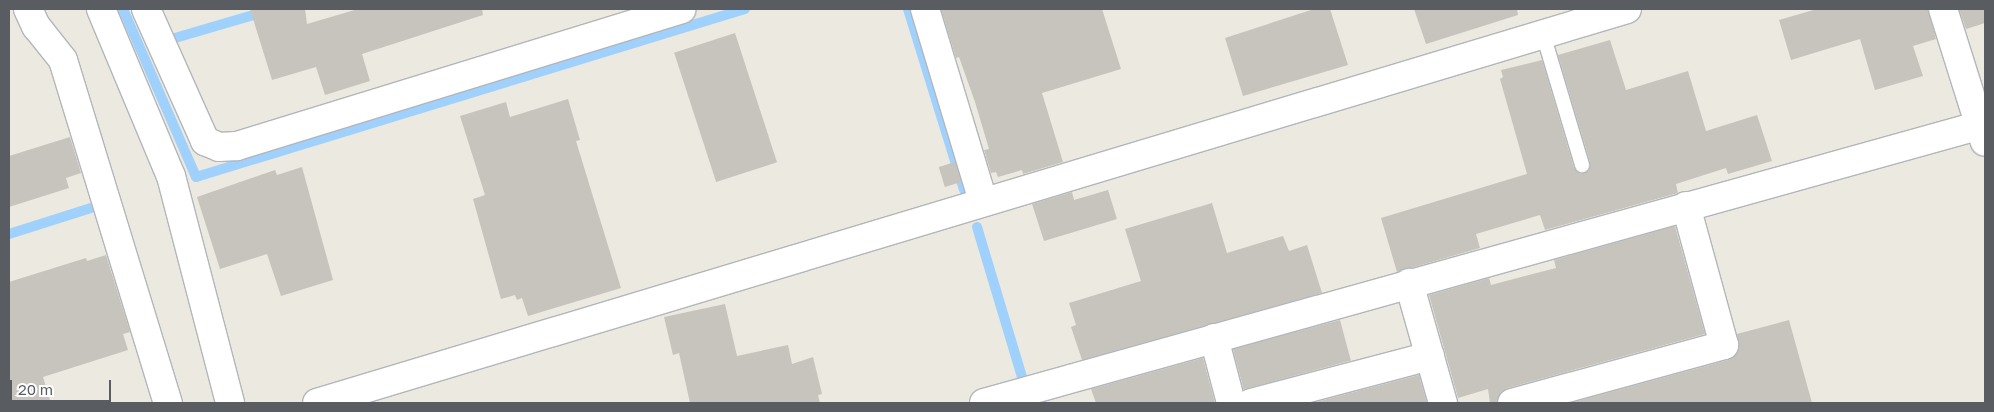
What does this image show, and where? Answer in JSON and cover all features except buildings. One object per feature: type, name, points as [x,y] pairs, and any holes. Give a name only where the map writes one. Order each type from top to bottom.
[{"type":"street","points":[[28,9],[36,26],[63,60],[168,403]]},
{"type":"street","points":[[101,9],[171,176],[230,403]]},
{"type":"street","points":[[146,9],[205,141],[219,147],[237,146],[681,9]]},
{"type":"street","points":[[925,9],[983,200]]},
{"type":"street","points":[[317,403],[983,200],[1627,9]]},
{"type":"street","points":[[984,403],[1060,393],[1214,338],[1409,283],[1686,206],[1983,134],[1943,9]]},
{"type":"street","points":[[1512,403],[1724,345],[1686,206]]},
{"type":"street","points":[[1409,283],[1443,403]]},
{"type":"street","points":[[1214,338],[1231,403]]},
{"type":"street","points":[[1251,403],[1430,356]]},
{"type":"lane","points":[[1543,34],[1582,165]]},
{"type":"waterway","points":[[123,9],[196,177],[745,9]]},
{"type":"waterway","points":[[175,38],[274,9]]},
{"type":"waterway","points":[[908,9],[964,190]]},
{"type":"waterway","points":[[9,234],[91,208]]},
{"type":"waterway","points":[[977,227],[1022,377]]}]
